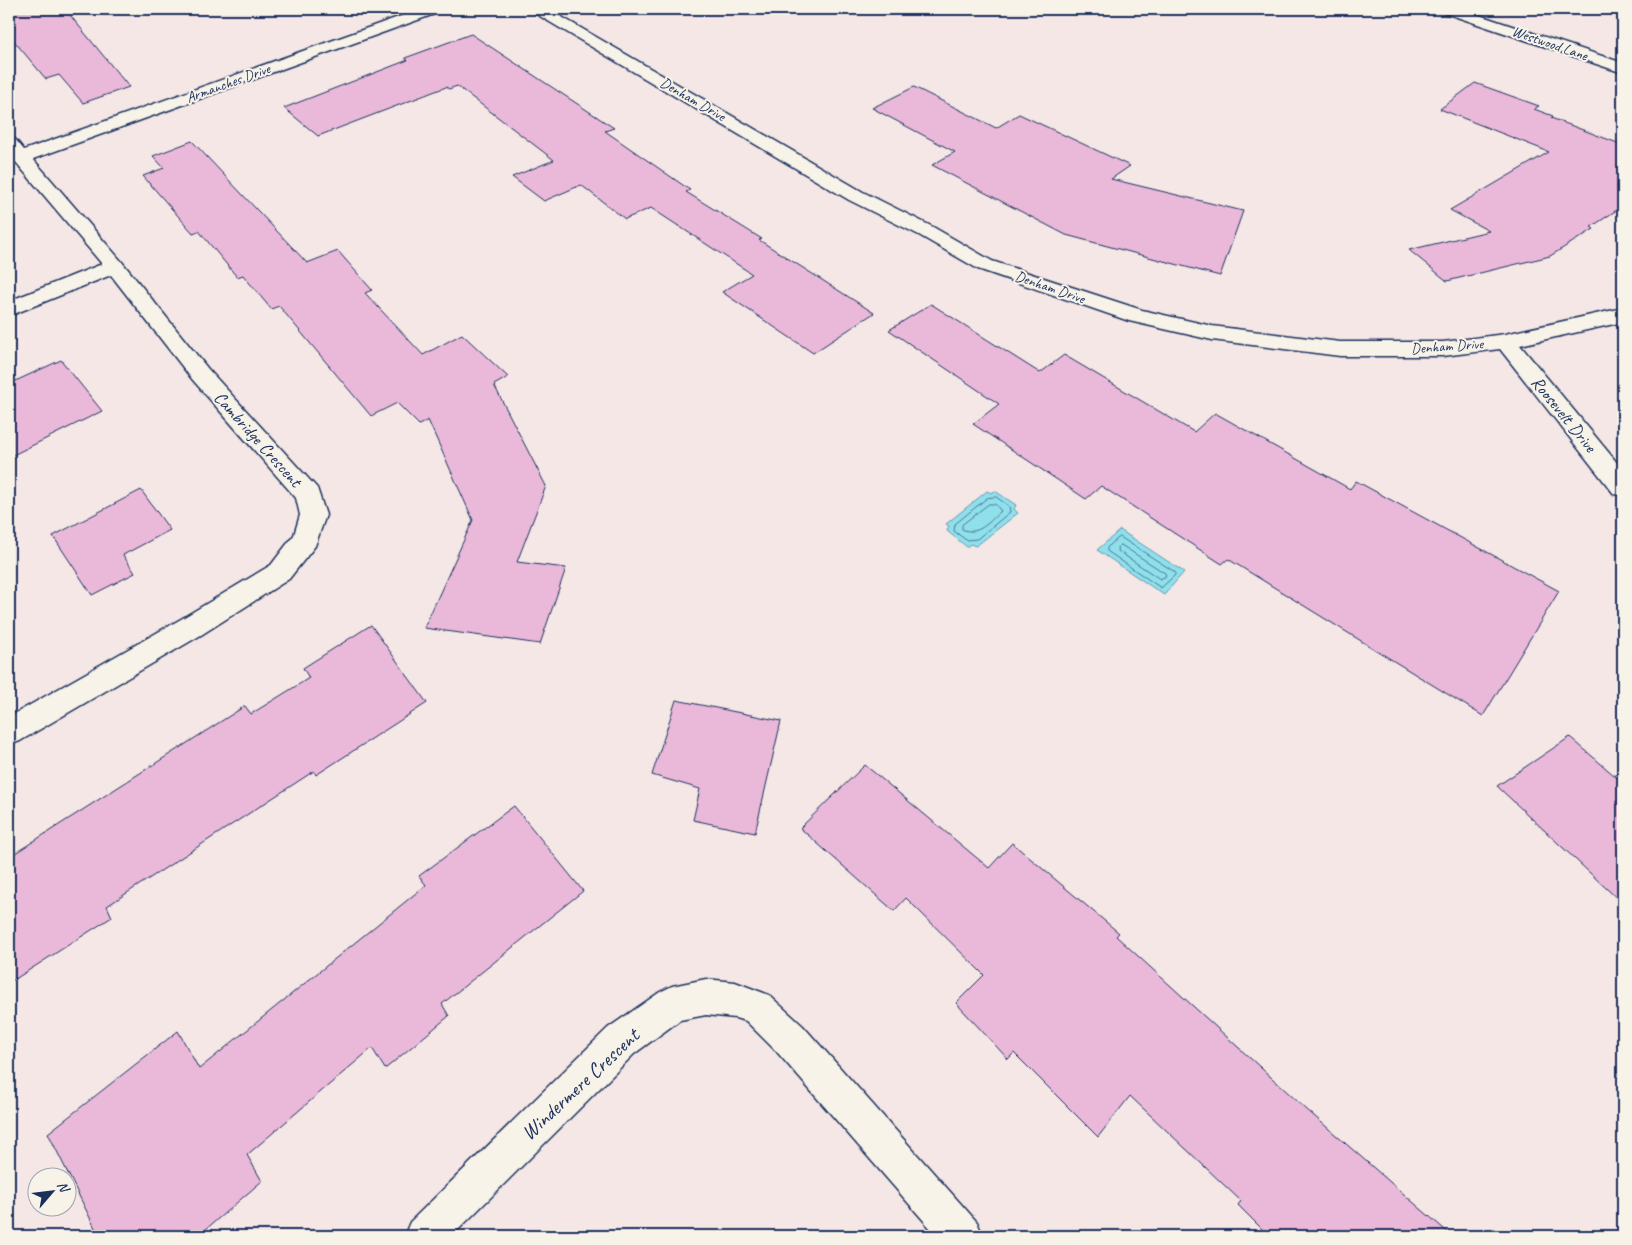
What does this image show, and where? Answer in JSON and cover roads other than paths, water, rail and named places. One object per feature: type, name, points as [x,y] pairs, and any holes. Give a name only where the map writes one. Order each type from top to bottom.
[{"type":"street","name":"Armanches Drive","points":[[15,150],[435,9]]},
{"type":"street","name":"Denham Drive","points":[[538,9],[856,196],[926,231],[985,265],[1137,316],[1212,333],[1340,349],[1443,349],[1505,341],[1623,315]]},
{"type":"street","name":"Westwood Lane","points":[[1448,9],[1623,68]]},
{"type":"street","name":"Cambridge Crescent","points":[[9,732],[191,627],[280,572],[306,539],[313,515],[308,495],[200,374],[115,266],[15,150]]},
{"type":"street","points":[[9,309],[115,266]]},
{"type":"street","name":"Roosevelt Drive","points":[[1505,341],[1623,487]]},
{"type":"street","name":"Windermere Crescent","points":[[424,1236],[621,1041],[672,1004],[706,996],[735,1000],[757,1008],[790,1039],[963,1236]]},
{"type":"water","points":[[987,491],[991,493],[995,491],[1016,505],[1014,509],[1018,513],[976,546],[970,544],[967,547],[947,531],[949,526],[946,524]]},
{"type":"water","points":[[1120,530],[1184,572],[1164,595],[1097,550]]}]
